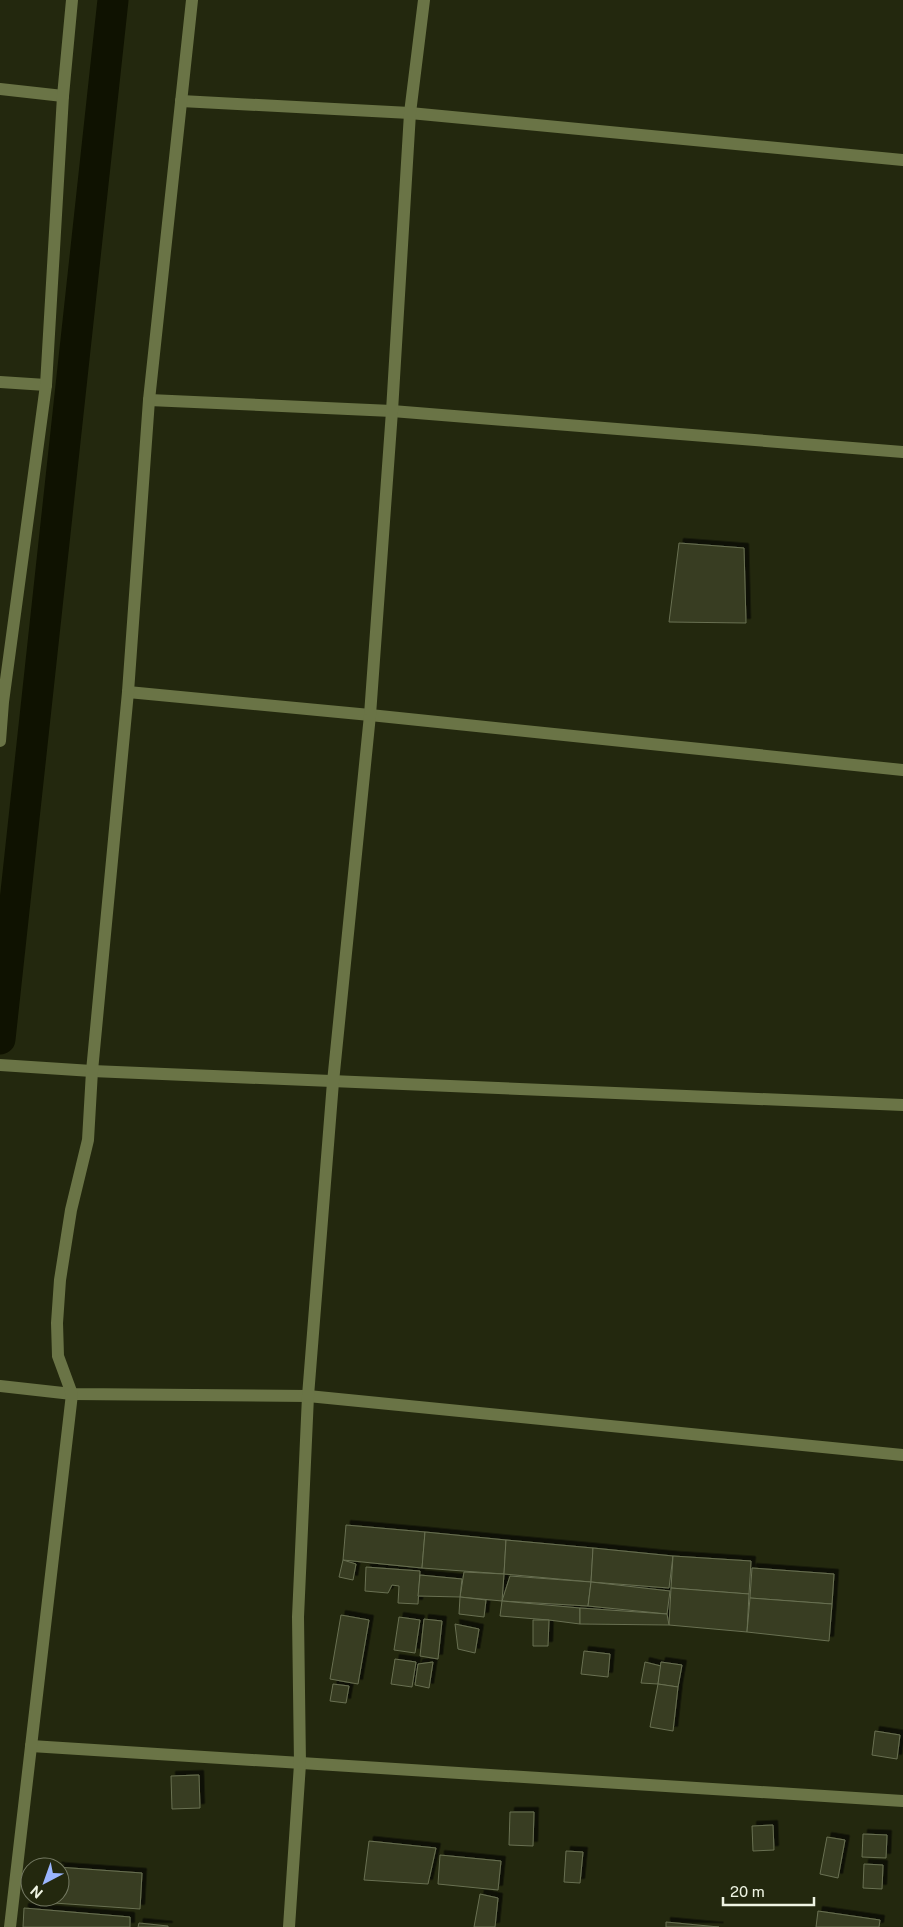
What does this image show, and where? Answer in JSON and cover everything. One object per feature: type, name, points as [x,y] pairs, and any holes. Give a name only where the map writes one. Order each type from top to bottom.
[{"type":"street","points":[[0,741],[2,702],[46,385],[63,96],[72,0]]},
{"type":"street","points":[[10,1927],[72,1394],[58,1356],[57,1314],[60,1280],[71,1210],[88,1140],[92,1071],[128,692],[149,400],[192,0]]},
{"type":"street","points":[[289,1927],[300,1764],[298,1617],[308,1396],[333,1082],[370,715],[392,411],[410,113],[424,0]]},
{"type":"street","points":[[0,89],[63,96]]},
{"type":"street","points":[[181,101],[410,113],[903,160]]},
{"type":"street","points":[[0,382],[46,385]]},
{"type":"street","points":[[149,400],[392,411],[903,452]]},
{"type":"street","points":[[128,692],[903,770]]},
{"type":"street","points":[[0,1065],[333,1082],[903,1105]]},
{"type":"street","points":[[0,1386],[72,1394],[308,1396],[903,1455]]},
{"type":"street","points":[[31,1746],[903,1800]]},
{"type":"building","points":[[679,543],[744,548],[746,623],[669,622]]},
{"type":"building","points":[[346,1525],[425,1532],[422,1568],[343,1560]]},
{"type":"building","points":[[425,1532],[506,1540],[504,1574],[422,1568]]},
{"type":"building","points":[[506,1540],[593,1548],[591,1582],[504,1574]]},
{"type":"building","points":[[593,1548],[673,1556],[669,1588],[591,1582]]},
{"type":"building","points":[[673,1556],[751,1561],[749,1594],[671,1588]]},
{"type":"building","points":[[343,1560],[356,1564],[353,1580],[339,1577]]},
{"type":"building","points":[[366,1567],[420,1571],[418,1604],[398,1603],[399,1586],[392,1585],[388,1593],[365,1591]]},
{"type":"building","points":[[752,1568],[834,1574],[832,1604],[750,1598]]},
{"type":"building","points":[[464,1572],[504,1574],[502,1601],[460,1597]]},
{"type":"building","points":[[420,1575],[462,1579],[460,1597],[418,1596]]},
{"type":"building","points":[[510,1576],[591,1582],[588,1606],[502,1601]]},
{"type":"building","points":[[591,1582],[670,1591],[667,1614],[588,1606]]},
{"type":"building","points":[[671,1588],[749,1594],[747,1632],[669,1625]]},
{"type":"building","points":[[460,1597],[486,1600],[484,1617],[459,1614]]},
{"type":"building","points":[[750,1598],[832,1604],[829,1641],[747,1632]]},
{"type":"building","points":[[502,1601],[580,1608],[580,1624],[500,1616]]},
{"type":"building","points":[[580,1608],[667,1614],[669,1625],[580,1624]]},
{"type":"building","points":[[341,1615],[369,1620],[358,1684],[330,1679]]},
{"type":"building","points":[[399,1617],[420,1620],[415,1653],[394,1650]]},
{"type":"building","points":[[424,1619],[442,1621],[438,1659],[420,1656]]},
{"type":"building","points":[[533,1620],[549,1620],[548,1646],[533,1646]]},
{"type":"building","points":[[455,1624],[479,1629],[475,1653],[458,1649]]},
{"type":"building","points":[[584,1651],[610,1654],[608,1677],[581,1674]]},
{"type":"building","points":[[395,1659],[416,1662],[412,1687],[391,1684]]},
{"type":"building","points":[[433,1662],[429,1688],[415,1685],[418,1664]]},
{"type":"building","points":[[645,1662],[661,1666],[658,1684],[641,1683]]},
{"type":"building","points":[[661,1662],[682,1665],[678,1687],[658,1684]]},
{"type":"building","points":[[333,1684],[349,1686],[346,1703],[330,1701]]},
{"type":"building","points":[[658,1684],[678,1687],[673,1731],[650,1727]]},
{"type":"building","points":[[875,1731],[900,1735],[897,1759],[872,1755]]},
{"type":"building","points":[[199,1775],[200,1808],[172,1809],[171,1776]]},
{"type":"building","points":[[510,1812],[534,1812],[533,1846],[509,1845]]},
{"type":"building","points":[[773,1825],[774,1850],[753,1851],[752,1826]]},
{"type":"building","points":[[863,1834],[887,1835],[886,1858],[862,1857]]},
{"type":"building","points":[[827,1837],[845,1840],[838,1878],[820,1874]]},
{"type":"building","points":[[369,1841],[436,1848],[428,1884],[364,1880]]},
{"type":"building","points":[[566,1851],[583,1852],[580,1883],[564,1882]]},
{"type":"building","points":[[440,1855],[501,1861],[498,1890],[438,1884]]},
{"type":"building","points":[[864,1864],[883,1865],[882,1889],[863,1888]]},
{"type":"building","points":[[70,1868],[142,1873],[140,1909],[70,1904]]},
{"type":"building","points":[[480,1894],[498,1898],[495,1927],[474,1927]]},
{"type":"building","points":[[24,1908],[130,1917],[130,1927],[23,1927]]},
{"type":"building","points":[[818,1911],[880,1920],[879,1927],[816,1927]]},
{"type":"building","points":[[666,1922],[719,1927],[666,1927]]},
{"type":"building","points":[[139,1923],[168,1926],[168,1927],[138,1927]]},
{"type":"waterway","points":[[0,1039],[113,0]]}]
